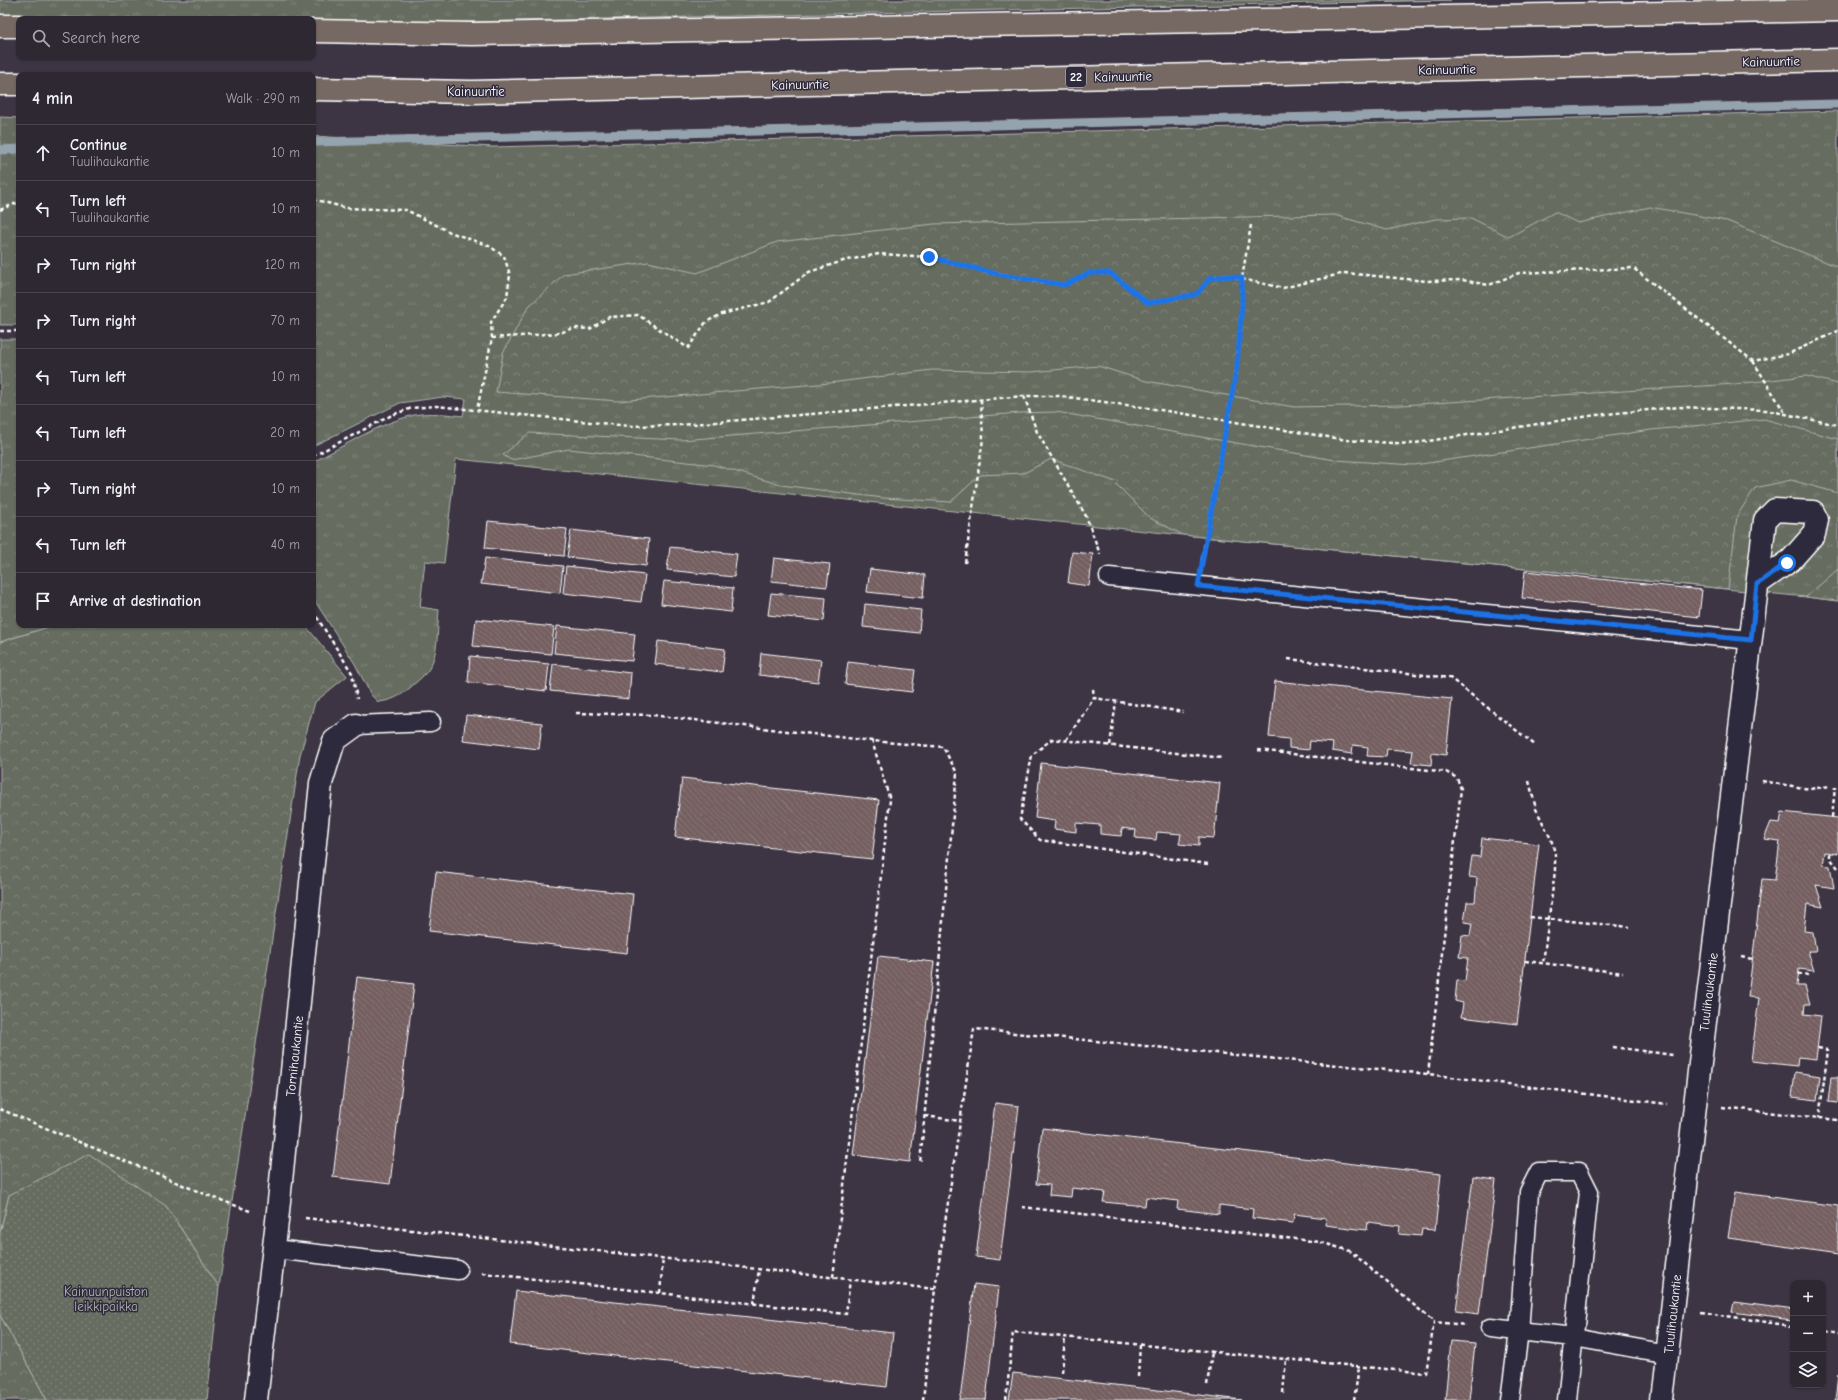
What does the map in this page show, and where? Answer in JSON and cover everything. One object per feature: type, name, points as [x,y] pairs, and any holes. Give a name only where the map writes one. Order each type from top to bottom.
[{"type":"highway","points":[[316,31],[488,34],[1838,10]]},
{"type":"highway","points":[[0,26],[16,26]]},
{"type":"highway","name":"Kainuuntie","points":[[316,89],[480,91],[1838,60]]},
{"type":"highway","points":[[0,84],[16,84]]},
{"type":"street","name":"Tuulihaukantie","points":[[1662,1400],[1695,1105],[1757,584]]},
{"type":"street","name":"Tornihaukantie","points":[[256,1400],[277,1221],[321,783],[334,741],[356,725]]},
{"type":"lane","points":[[1109,577],[1751,640]]},
{"type":"lane","points":[[356,725],[431,722]]},
{"type":"lane","points":[[1510,1400],[1519,1332],[1529,1192],[1539,1172],[1578,1172],[1589,1192],[1567,1400]]},
{"type":"lane","points":[[274,1249],[458,1270]]},
{"type":"lane","points":[[1490,1328],[1574,1337],[1668,1354]]},
{"type":"path","points":[[316,200],[346,208],[406,210],[450,232],[489,246],[504,256],[510,275],[507,297],[491,322],[492,338],[477,410]]},
{"type":"path","points":[[0,210],[16,203]]},
{"type":"path","points":[[1198,586],[1237,366],[1242,305],[1242,278],[1251,225]]},
{"type":"path","points":[[492,338],[560,333],[573,328],[590,329],[610,317],[638,315],[688,348],[706,322],[722,314],[769,302],[808,272],[843,261],[879,254],[929,257],[1002,275],[1065,285],[1089,273],[1110,273],[1148,303],[1197,294],[1210,278],[1228,276],[1283,288],[1345,274],[1426,281],[1462,280],[1489,285],[1519,272],[1634,268],[1753,361],[1786,414]]},
{"type":"path","points":[[0,331],[16,331]]},
{"type":"path","points":[[1753,361],[1788,354],[1838,331]]},
{"type":"path","points":[[1024,396],[1037,432],[1086,516],[1109,577]]},
{"type":"path","points":[[316,454],[392,415],[412,408],[436,406],[629,426],[682,425],[1024,396],[1060,396],[1227,420],[1347,440],[1410,444],[1596,416],[1679,407],[1766,410],[1838,425]]},
{"type":"path","points":[[965,563],[983,439],[981,400]]},
{"type":"path","points":[[316,616],[352,673],[357,701],[356,725]]},
{"type":"path","points":[[1288,659],[1450,678],[1535,745]]},
{"type":"path","points":[[1066,740],[1094,698],[1093,690]]},
{"type":"path","points":[[1094,698],[1183,712]]},
{"type":"path","points":[[1110,745],[1116,702]]},
{"type":"path","points":[[576,713],[652,715],[872,741],[944,747],[957,773],[920,1164]]},
{"type":"path","points":[[1208,864],[1040,840],[1020,819],[1032,755],[1052,738],[1222,758]]},
{"type":"path","points":[[833,1277],[890,800],[872,741]]},
{"type":"path","points":[[1258,750],[1446,772],[1457,778],[1461,789],[1428,1074]]},
{"type":"path","points":[[1529,781],[1536,809],[1551,839],[1555,853],[1555,871],[1543,963]]},
{"type":"path","points":[[1758,781],[1810,789],[1830,786]]},
{"type":"path","points":[[1832,817],[1836,787]]},
{"type":"path","points":[[1830,853],[1830,858],[1838,868]]},
{"type":"path","points":[[1530,917],[1630,927]]},
{"type":"path","points":[[1736,956],[1753,959]]},
{"type":"path","points":[[1525,961],[1623,973]]},
{"type":"path","points":[[1798,974],[1810,975]]},
{"type":"path","points":[[924,1400],[935,1289],[974,1029],[1428,1074],[1674,1105],[1695,1105],[1838,1120]]},
{"type":"path","points":[[1818,1048],[1828,1050],[1819,1118]]},
{"type":"path","points":[[0,1109],[202,1193],[277,1221],[298,1217],[935,1289]]},
{"type":"path","points":[[924,1116],[960,1121]]},
{"type":"path","points":[[1022,1207],[1320,1242],[1350,1251],[1434,1322],[1490,1328]]},
{"type":"path","points":[[660,1293],[663,1258]]},
{"type":"path","points":[[754,1304],[759,1269]]},
{"type":"path","points":[[458,1270],[846,1314],[850,1279]]},
{"type":"path","points":[[1695,1312],[1790,1326]]},
{"type":"path","points":[[1006,1400],[1013,1332],[1426,1373],[1434,1322]]},
{"type":"path","points":[[1826,1331],[1838,1333]]},
{"type":"path","points":[[1062,1372],[1066,1337]]},
{"type":"path","points":[[1138,1378],[1140,1345]]},
{"type":"path","points":[[1207,1385],[1212,1352]]},
{"type":"path","points":[[1283,1393],[1286,1359]]},
{"type":"path","points":[[1354,1400],[1359,1367]]},
{"type":"green space","points":[[0,0],[1451,0],[379,24],[316,23],[316,16],[0,16]]},
{"type":"green space","points":[[1838,111],[1838,601],[1183,535],[456,459],[444,563],[425,561],[420,607],[439,610],[437,639],[433,661],[424,675],[407,690],[392,699],[378,702],[371,695],[355,664],[316,603],[316,460],[375,429],[388,423],[414,415],[445,414],[463,416],[466,399],[443,397],[400,403],[316,445],[316,136],[493,147]]},
{"type":"green space","points":[[0,117],[16,118],[16,325],[0,325]]},
{"type":"green space","points":[[1650,207],[1727,221],[1838,267],[1838,384],[1806,376],[1735,384],[1402,405],[1294,407],[1146,381],[1098,366],[1031,372],[932,370],[830,383],[618,401],[496,392],[503,353],[528,307],[564,274],[648,262],[697,273],[777,242],[934,224],[1334,215],[1387,230],[1435,219],[1471,218],[1509,237],[1555,212],[1578,223]]},
{"type":"green space","points":[[0,339],[16,339],[16,628],[45,628],[0,642]]},
{"type":"green space","points":[[1056,412],[1335,460],[1414,465],[1651,430],[1764,419],[1838,439],[1838,493],[1791,480],[1755,488],[1737,516],[1728,589],[1183,535],[1150,518],[1113,481],[1051,459],[1024,473],[980,475],[951,502],[883,498],[781,485],[714,465],[569,449],[511,460],[503,455],[529,433],[681,440],[1020,413]]},
{"type":"green space","points":[[1838,569],[1838,601],[1806,597]]},
{"type":"green space","points":[[45,628],[307,628],[347,676],[315,702],[300,755],[219,1287],[166,1206],[9,1195],[0,1233],[0,642]]},
{"type":"green space","name":"Kainuunpuiston leikkipaikka","points":[[89,1154],[166,1206],[219,1287],[207,1400],[47,1400],[0,1315],[0,1233],[9,1195]]},
{"type":"green space","points":[[0,1315],[47,1400],[0,1400]]},
{"type":"building","points":[[488,521],[567,529],[564,556],[485,548]]},
{"type":"building","points":[[571,530],[649,539],[646,566],[567,557]]},
{"type":"building","points":[[670,547],[737,554],[734,577],[667,570]]},
{"type":"building","points":[[1072,552],[1093,554],[1089,586],[1068,583]]},
{"type":"building","points":[[485,558],[563,566],[560,593],[481,584]]},
{"type":"building","points":[[774,558],[830,564],[827,587],[771,581]]},
{"type":"building","points":[[566,566],[645,575],[641,602],[563,593]]},
{"type":"building","points":[[870,569],[925,575],[923,598],[867,592]]},
{"type":"building","points":[[1525,571],[1702,590],[1699,617],[1522,598]]},
{"type":"building","points":[[664,581],[733,588],[731,612],[661,604]]},
{"type":"building","points":[[771,593],[826,598],[824,621],[768,615]]},
{"type":"building","points":[[865,604],[921,610],[919,633],[863,627]]},
{"type":"building","points":[[476,619],[554,627],[551,654],[473,646]]},
{"type":"building","points":[[557,626],[635,634],[632,661],[554,653]]},
{"type":"building","points":[[658,641],[725,649],[722,672],[655,664]]},
{"type":"building","points":[[761,653],[821,660],[818,682],[759,675]]},
{"type":"building","points":[[470,656],[549,664],[546,691],[468,682]]},
{"type":"building","points":[[848,662],[915,670],[912,692],[845,684]]},
{"type":"building","points":[[553,664],[631,673],[629,699],[550,691]]},
{"type":"building","points":[[1275,681],[1452,699],[1446,755],[1432,753],[1431,765],[1411,763],[1413,751],[1387,749],[1386,757],[1367,756],[1368,747],[1353,745],[1352,754],[1332,751],[1333,743],[1310,741],[1309,750],[1289,748],[1289,739],[1269,737]]},
{"type":"building","points":[[466,715],[542,723],[539,749],[463,740]]},
{"type":"building","points":[[1041,763],[1220,783],[1214,838],[1199,837],[1199,846],[1179,844],[1181,834],[1157,832],[1156,840],[1135,838],[1136,830],[1122,828],[1121,836],[1100,834],[1100,825],[1076,823],[1076,832],[1054,829],[1055,821],[1035,818]]},
{"type":"building","points":[[682,778],[879,800],[872,859],[675,837]]},
{"type":"building","points":[[1782,812],[1838,818],[1838,854],[1825,852],[1823,865],[1830,866],[1834,888],[1816,885],[1823,907],[1807,904],[1804,931],[1813,932],[1816,951],[1808,951],[1814,971],[1799,969],[1797,986],[1805,986],[1810,1004],[1805,1004],[1804,1014],[1821,1016],[1816,1059],[1798,1057],[1797,1066],[1751,1061],[1759,998],[1748,997],[1762,879],[1775,880],[1780,841],[1764,839],[1771,822],[1780,823]]},
{"type":"building","points":[[1482,838],[1539,844],[1517,1024],[1461,1017],[1463,1003],[1455,1001],[1457,980],[1465,981],[1468,958],[1459,957],[1462,935],[1470,936],[1472,923],[1464,922],[1467,902],[1475,902],[1477,878],[1469,877],[1472,856],[1480,857]]},
{"type":"building","points":[[436,872],[633,894],[627,953],[429,931]]},
{"type":"building","points":[[878,956],[934,962],[910,1162],[853,1155]]},
{"type":"building","points":[[357,977],[414,984],[390,1184],[333,1177]]},
{"type":"building","points":[[1795,1072],[1820,1076],[1817,1100],[1792,1097]]},
{"type":"building","points":[[1831,1077],[1838,1077],[1838,1103],[1828,1102]]},
{"type":"building","points":[[995,1103],[1019,1106],[1000,1260],[976,1257]]},
{"type":"building","points":[[1042,1128],[1441,1174],[1435,1230],[1422,1229],[1421,1236],[1399,1234],[1400,1226],[1368,1222],[1367,1230],[1325,1225],[1326,1218],[1294,1214],[1293,1223],[1252,1218],[1253,1209],[1219,1205],[1219,1214],[1177,1209],[1178,1201],[1146,1197],[1145,1206],[1103,1202],[1105,1192],[1072,1188],[1071,1197],[1049,1195],[1050,1185],[1036,1184]]},
{"type":"building","points":[[1473,1177],[1496,1180],[1479,1314],[1456,1311]]},
{"type":"building","points":[[1735,1192],[1838,1206],[1838,1254],[1728,1238]]},
{"type":"building","points":[[974,1284],[999,1287],[986,1400],[960,1400]]},
{"type":"building","points":[[516,1291],[893,1333],[887,1387],[510,1344]]},
{"type":"building","points":[[1734,1302],[1790,1310],[1790,1320],[1732,1312]]},
{"type":"building","points":[[1451,1341],[1475,1343],[1469,1400],[1445,1400]]},
{"type":"building","points":[[1013,1373],[1242,1400],[1009,1400]]},
{"type":"building","points":[[1838,1374],[1838,1400],[1835,1400]]},
{"type":"waterway","points":[[316,142],[1838,104]]},
{"type":"waterway","points":[[0,150],[16,149]]},
{"type":"route","points":[[929,257],[1002,275],[1065,285],[1089,273],[1110,273],[1148,303],[1197,294],[1210,278],[1228,276],[1242,278],[1242,305],[1237,366],[1198,586],[1751,640],[1757,584],[1787,563]]}]
